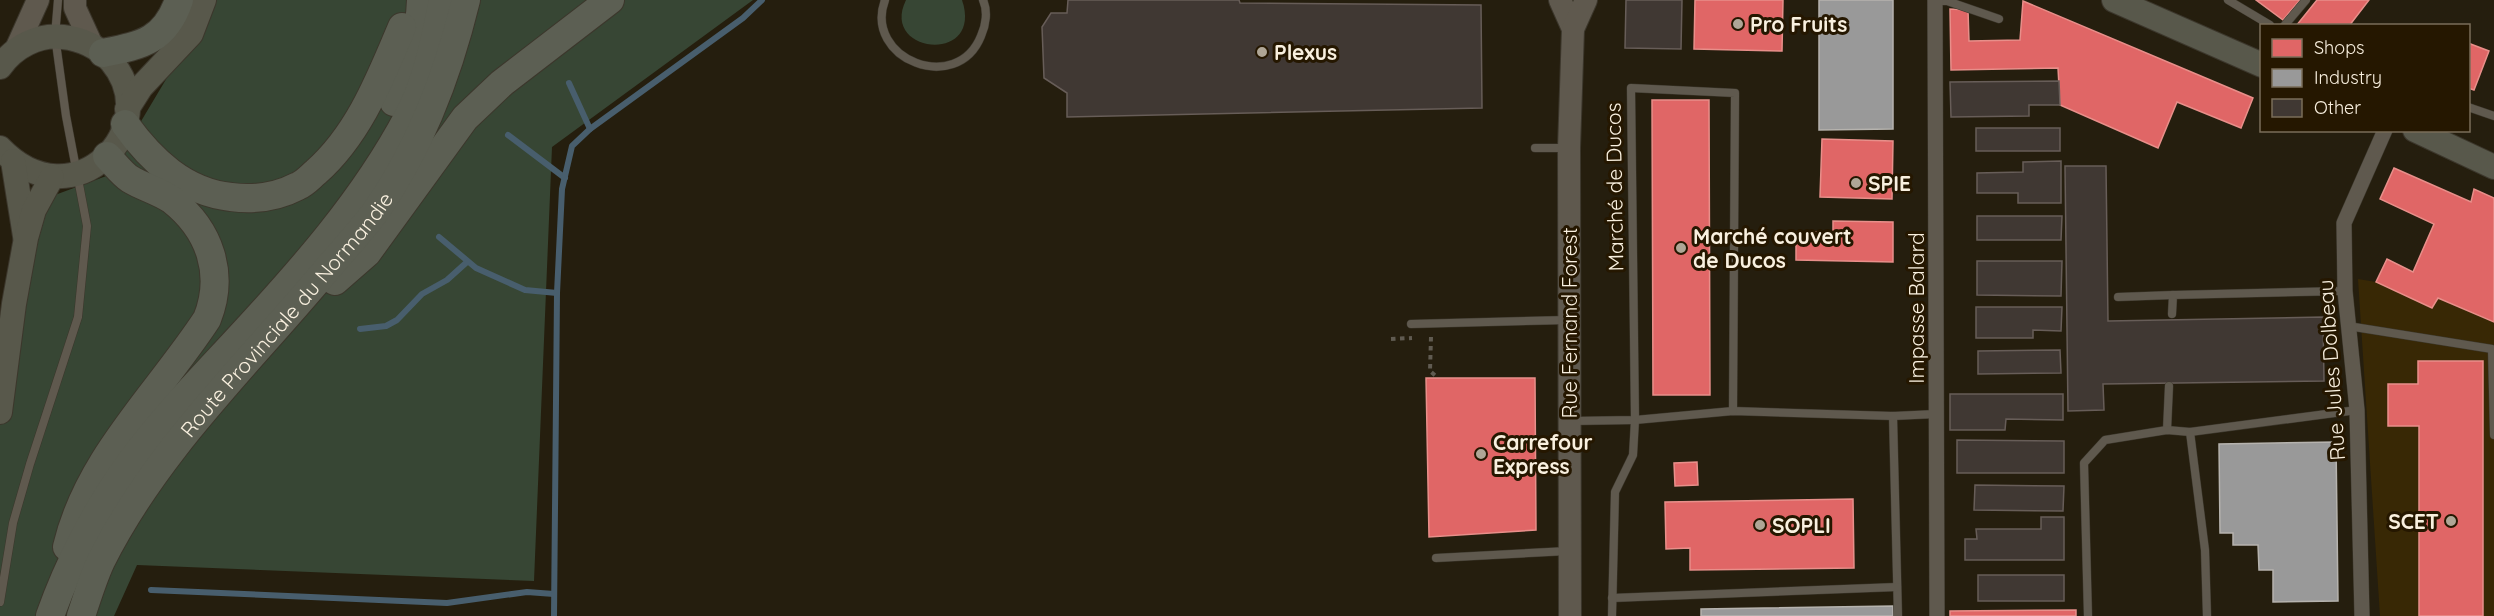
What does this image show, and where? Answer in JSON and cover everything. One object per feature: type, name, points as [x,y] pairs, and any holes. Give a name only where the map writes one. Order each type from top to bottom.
[{"type":"highway","points":[[98,49],[134,46],[154,38],[174,15],[179,0]]},
{"type":"highway","points":[[126,116],[140,144],[169,172],[193,186],[219,196],[248,199],[274,195],[300,186],[323,165],[354,127],[379,82],[412,0]]},
{"type":"highway","points":[[201,380],[280,276],[381,132],[401,86],[420,18],[421,0]]},
{"type":"highway","name":"Route Provinciale du Normandie","points":[[51,614],[83,541],[129,464],[169,413],[315,253],[369,182],[409,116],[430,60],[443,0]]},
{"type":"highway","name":"Route Provinciale du Normandie","points":[[81,616],[100,562],[136,498],[215,395],[264,344],[378,208],[419,139],[448,70],[466,0]]},
{"type":"highway","points":[[264,344],[367,253],[465,118],[502,83],[610,0]]},
{"type":"highway","points":[[51,614],[74,518],[85,493],[121,436],[207,320],[213,304],[215,288],[215,268],[208,244],[199,227],[171,199],[129,179],[107,156]]},
{"type":"main road","points":[[7,154],[32,172],[52,177],[78,174],[107,156],[118,141],[126,116],[141,87],[191,34],[204,0]]},
{"type":"main road","points":[[2114,0],[2260,60]]},
{"type":"main road","points":[[5,60],[35,40],[55,36],[74,38],[98,49],[117,69],[125,88],[126,116]]},
{"type":"main road","points":[[2419,132],[2494,167]]},
{"type":"main road","points":[[7,154],[26,238]]},
{"type":"main road","points":[[0,412],[14,304],[26,238],[34,210],[52,177]]},
{"type":"street","points":[[5,60],[38,0]]},
{"type":"street","points":[[75,0],[75,8],[98,49]]},
{"type":"street","name":"Rue Fernand Forest","points":[[1560,0],[1573,29]]},
{"type":"street","name":"Rue Fernand Forest","points":[[1570,616],[1569,148],[1573,29],[1586,0]]},
{"type":"street","name":"Impasse Balard","points":[[1934,1],[1938,414],[1937,616]]},
{"type":"street","name":"Rue Jules Dolbeau","points":[[2362,616],[2357,410],[2345,291],[2344,224],[2384,132]]},
{"type":"lane","points":[[0,602],[13,523],[78,316],[87,226],[66,116],[55,36],[58,0]]},
{"type":"lane","points":[[885,0],[883,20],[886,35],[894,49],[907,60],[923,66],[938,67],[953,64],[966,57],[980,40],[986,16],[982,0]]},
{"type":"lane","points":[[1934,1],[1947,0],[2000,19]]},
{"type":"lane","points":[[2228,0],[2268,24]]},
{"type":"lane","points":[[2286,24],[2306,0]]},
{"type":"lane","name":"Marché de Ducos","points":[[1612,616],[1615,492],[1633,455],[1635,420],[1631,88],[1735,93],[1733,411]]},
{"type":"lane","points":[[2470,107],[2494,116]]},
{"type":"lane","points":[[1534,148],[1569,148]]},
{"type":"lane","points":[[2118,297],[2345,291]]},
{"type":"lane","points":[[2172,314],[2173,295]]},
{"type":"lane","points":[[1411,324],[1569,320]]},
{"type":"lane","points":[[2348,326],[2492,349],[2494,435]]},
{"type":"lane","points":[[2167,430],[2169,386]]},
{"type":"lane","points":[[2088,616],[2084,463],[2105,440],[2167,430],[2190,432],[2357,410]]},
{"type":"lane","points":[[1569,421],[1635,420],[1733,411],[1893,416],[1938,414]]},
{"type":"lane","points":[[1893,416],[1898,616]]},
{"type":"lane","points":[[2190,432],[2205,550],[2207,616]]},
{"type":"lane","points":[[1436,558],[1570,551]]},
{"type":"lane","points":[[1612,598],[1898,587]]},
{"type":"path","points":[[1431,338],[1430,371],[1438,378]]},
{"type":"shaded area","name":"SCET","points":[[2358,279],[2376,282],[2431,308],[2438,298],[2494,322],[2494,616],[2380,616]]},
{"type":"green space","points":[[216,0],[753,0],[552,147],[534,581],[137,565],[114,616],[0,616],[0,356],[17,209],[109,175],[168,76],[201,33]]},
{"type":"green space","points":[[906,0],[962,0],[965,21],[959,35],[947,43],[932,45],[918,41],[906,32],[902,18]]},
{"type":"building: Shops","name":"Pro Fruits","points":[[1695,0],[1783,0],[1782,51],[1694,49]]},
{"type":"building: Shops","points":[[2256,0],[2300,0],[2283,20]]},
{"type":"building: Shops","points":[[2317,0],[2369,0],[2351,24],[2298,24]]},
{"type":"building: Shops","points":[[2023,1],[2253,98],[2241,128],[2177,102],[2158,148],[2060,105],[2058,68],[1951,70],[1950,9],[1968,10],[1969,41],[2020,40]]},
{"type":"building: Shops","points":[[2470,44],[2489,51],[2474,90],[2470,89]]},
{"type":"building: Shops","name":"Marché couvert de Ducos","points":[[1652,100],[1709,100],[1710,395],[1653,395]]},
{"type":"building: Shops","name":"SPIE","points":[[1822,139],[1893,141],[1892,199],[1820,197]]},
{"type":"building: Shops","points":[[2394,168],[2471,202],[2474,189],[2494,198],[2494,322],[2438,298],[2432,308],[2376,282],[2387,259],[2413,272],[2434,224],[2380,199]]},
{"type":"building: Shops","points":[[1833,221],[1893,222],[1893,262],[1796,260],[1796,232],[1833,232]]},
{"type":"building: Shops","name":"SCET","points":[[2418,361],[2483,361],[2483,616],[2419,616],[2419,426],[2388,426],[2388,384],[2418,384]]},
{"type":"building: Shops","name":"Carrefour Express","points":[[1426,378],[1535,378],[1536,530],[1429,537]]},
{"type":"building: Shops","points":[[1697,462],[1698,485],[1675,486],[1674,463]]},
{"type":"building: Shops","name":"SOPLI","points":[[1853,499],[1854,568],[1690,570],[1690,548],[1666,549],[1665,502]]},
{"type":"building: Shops","points":[[2076,610],[2076,616],[1950,616],[1950,611]]},
{"type":"building: Industry","points":[[1819,0],[1893,0],[1893,129],[1819,130]]},
{"type":"building: Industry","points":[[2336,442],[2338,601],[2273,602],[2273,570],[2259,570],[2258,545],[2233,545],[2233,533],[2220,533],[2219,444]]},
{"type":"building: Industry","points":[[1893,606],[1893,616],[1701,616],[1701,609]]},
{"type":"building: Other","name":"Plexus","points":[[1068,0],[1239,0],[1240,3],[1481,5],[1482,108],[1067,117],[1067,93],[1044,78],[1042,27],[1051,13],[1067,13]]},
{"type":"building: Other","points":[[1626,0],[1682,0],[1681,49],[1625,48]]},
{"type":"building: Other","points":[[2059,81],[2060,105],[2029,105],[2029,116],[1951,117],[1950,82]]},
{"type":"building: Other","points":[[1976,128],[2060,128],[2060,151],[1976,151]]},
{"type":"building: Other","points":[[2061,161],[2061,203],[2018,203],[2018,193],[1977,193],[1977,173],[2023,172],[2023,162]]},
{"type":"building: Other","points":[[2065,166],[2106,166],[2108,321],[2323,317],[2324,381],[2103,384],[2104,410],[2068,411]]},
{"type":"building: Other","points":[[1977,216],[2062,216],[2061,240],[1977,240]]},
{"type":"building: Other","points":[[1977,261],[2062,261],[2061,296],[1977,295]]},
{"type":"building: Other","points":[[1976,307],[2062,307],[2061,331],[2033,330],[2033,338],[1976,338]]},
{"type":"building: Other","points":[[2060,350],[2061,373],[1978,374],[1978,351]]},
{"type":"building: Other","points":[[1950,394],[2063,394],[2063,420],[2006,419],[2005,430],[1950,430]]},
{"type":"building: Other","points":[[1957,440],[2064,441],[2064,473],[1957,473]]},
{"type":"building: Other","points":[[1975,485],[2064,486],[2063,511],[1974,510]]},
{"type":"building: Other","points":[[2041,517],[2064,517],[2064,560],[1965,560],[1965,539],[1977,539],[1976,529],[2041,529]]},
{"type":"building: Other","points":[[1978,575],[2064,575],[2064,601],[1978,601]]},
{"type":"waterway","points":[[554,616],[557,293],[562,189],[572,146],[590,129],[743,18],[762,0]]},
{"type":"waterway","points":[[569,83],[590,129]]},
{"type":"waterway","points":[[508,135],[565,178]]},
{"type":"waterway","points":[[439,237],[476,268],[525,290],[557,293]]},
{"type":"waterway","points":[[360,329],[386,326],[397,320],[422,294],[447,280],[467,262]]},
{"type":"waterway","points":[[151,590],[447,603],[527,592],[554,594]]},
{"type":"place","name":"Pro Fruits","points":[[1738,24]]},
{"type":"place","name":"Plexus","points":[[1262,52]]},
{"type":"place","name":"SPIE","points":[[1856,183]]},
{"type":"place","name":"Marché couvert de Ducos","points":[[1681,248]]},
{"type":"place","name":"Carrefour Express","points":[[1481,454]]},
{"type":"place","name":"SCET","points":[[2451,521]]},
{"type":"place","name":"SOPLI","points":[[1760,525]]}]
